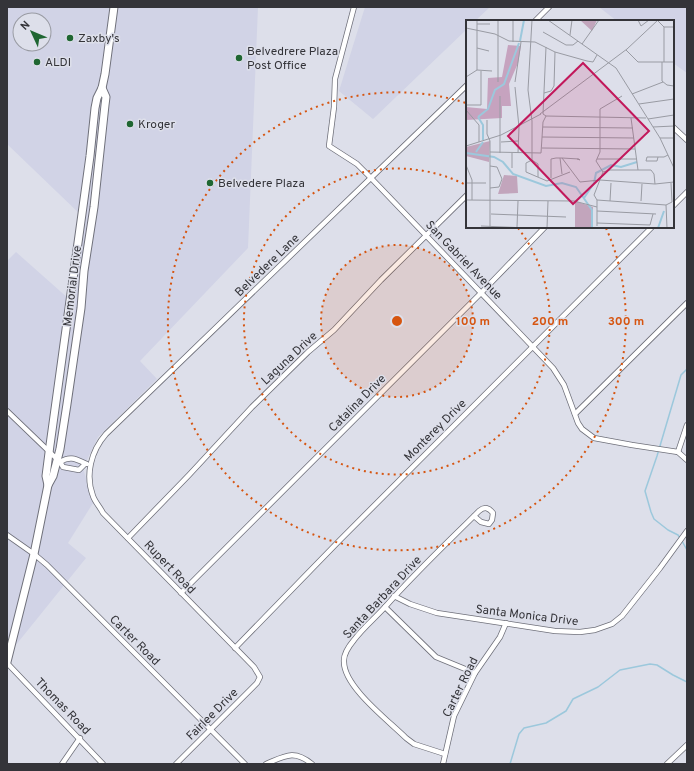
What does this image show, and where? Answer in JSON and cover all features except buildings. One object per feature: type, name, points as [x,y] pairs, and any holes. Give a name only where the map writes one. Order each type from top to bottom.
[{"type":"main road","name":"Memorial Drive","points":[[48,485],[46,476],[90,156],[95,108],[97,98],[102,88],[114,7]]},
{"type":"main road","name":"Memorial Drive","points":[[7,663],[34,554],[48,485],[58,461],[96,186],[106,97],[102,88]]},
{"type":"street","name":"San Gabriel Avenue","points":[[354,7],[335,79],[334,107],[328,146],[357,164],[553,368],[564,385],[578,423],[582,429],[594,438],[678,452]]},
{"type":"street","points":[[536,20],[549,7]]},
{"type":"street","name":"Belvedere Lane","points":[[90,465],[95,449],[106,434],[466,86]]},
{"type":"street","points":[[674,128],[687,140]]},
{"type":"street","points":[[674,205],[687,192]]},
{"type":"street","name":"Laguna Drive","points":[[128,538],[252,407],[308,352],[334,330],[381,280],[466,196]]},
{"type":"street","name":"Catalina Drive","points":[[181,593],[544,228]]},
{"type":"street","name":"Monterey Drive","points":[[235,648],[339,541],[651,228]]},
{"type":"street","points":[[575,414],[687,303]]},
{"type":"street","points":[[7,411],[63,467],[79,470],[85,464]]},
{"type":"street","points":[[687,424],[678,452],[687,460]]},
{"type":"street","points":[[58,461],[67,458],[81,460],[85,464],[90,465]]},
{"type":"street","name":"Rupert Road","points":[[90,465],[89,483],[93,498],[103,513],[254,667],[260,677]]},
{"type":"street","name":"Santa Barbara Drive","points":[[445,754],[414,744],[406,738],[359,693],[351,683],[346,673],[343,661],[347,649],[362,630],[474,516]]},
{"type":"street","name":"Santa Monica Drive","points":[[394,596],[410,604],[437,613],[555,631],[580,632],[595,630],[612,624],[622,616],[687,530]]},
{"type":"street","name":"Carter Road","points":[[7,535],[34,554],[53,571],[210,730],[246,764]]},
{"type":"street","points":[[385,608],[436,657],[475,673]]},
{"type":"street","name":"Carter Road","points":[[443,764],[454,716],[475,673],[500,636],[506,623]]},
{"type":"street","name":"Thomas Road","points":[[7,663],[80,738],[103,764]]},
{"type":"street","name":"Fairlee Drive","points":[[176,764],[257,683],[260,677]]},
{"type":"street","points":[[62,764],[80,738]]},
{"type":"street","points":[[667,764],[687,745]]},
{"type":"street","points":[[266,764],[292,754],[301,756],[312,764]]},
{"type":"shaded area","points":[[7,7],[258,7],[248,248],[140,361],[157,379],[98,437],[83,468],[93,503],[68,543],[86,558],[7,656],[7,261],[16,252],[69,299],[83,217],[7,144]]},
{"type":"shaded area","points":[[365,7],[490,7],[476,20],[466,20],[466,30],[373,119],[339,91]]},
{"type":"shaded area","points":[[599,7],[687,7],[687,73],[674,64],[674,20],[616,20]]},
{"type":"waterway","points":[[680,538],[678,535],[668,530],[654,519],[645,491],[681,375],[687,369]]},
{"type":"waterway","points":[[682,541],[687,550]]},
{"type":"waterway","points":[[510,764],[519,734],[524,728],[546,723],[566,711],[573,699],[598,687],[620,670],[650,664],[657,665],[687,682]]},
{"type":"place","name":"Zaxby's","points":[[70,38]]},
{"type":"place","name":"Belvedrere Plaza Post Office","points":[[239,58]]},
{"type":"place","name":"ALDI","points":[[37,62]]},
{"type":"place","name":"Kroger","points":[[130,124]]},
{"type":"place","name":"Belvedere Plaza","points":[[210,183]]}]
